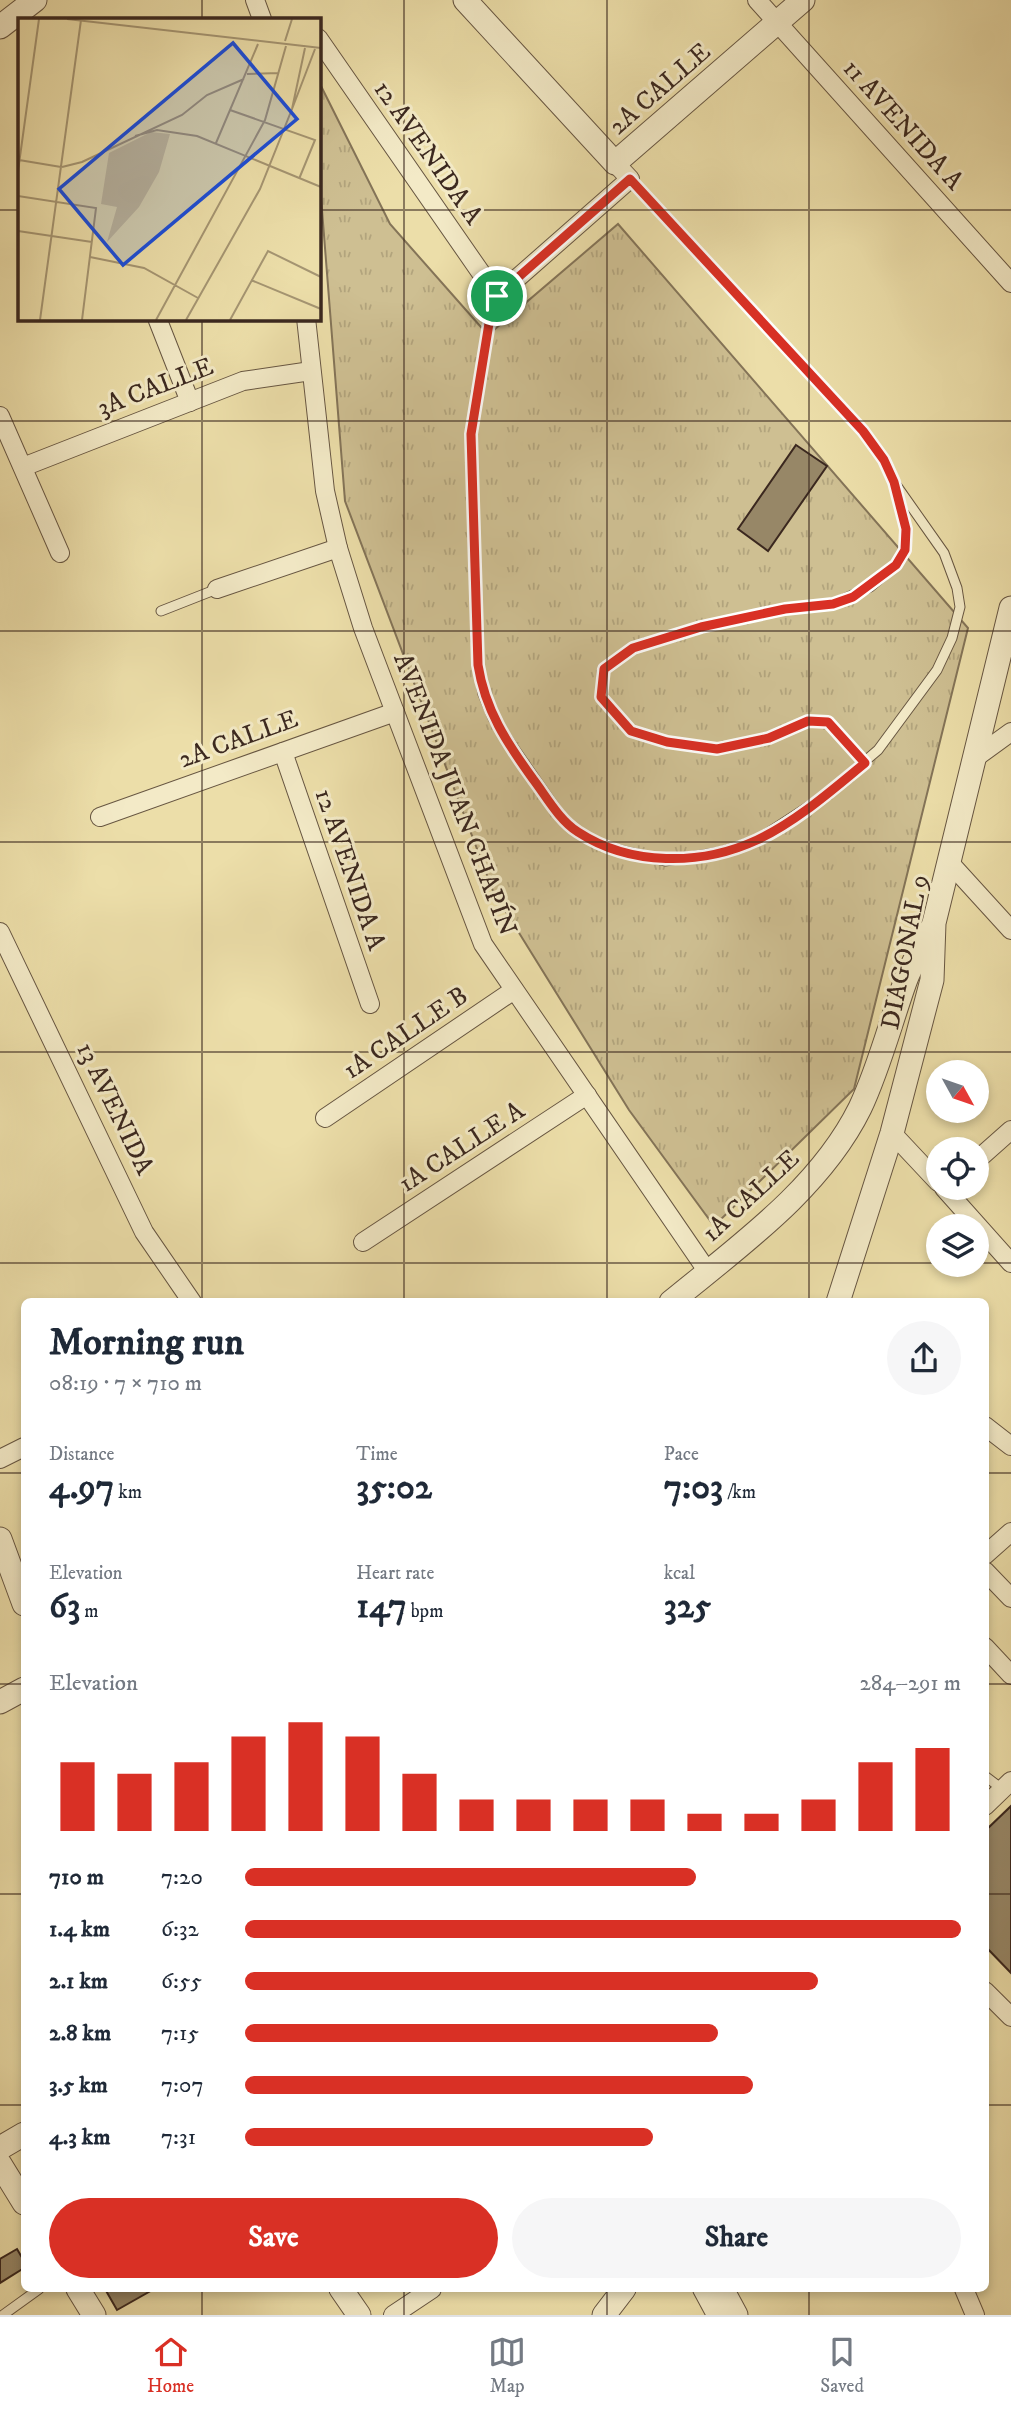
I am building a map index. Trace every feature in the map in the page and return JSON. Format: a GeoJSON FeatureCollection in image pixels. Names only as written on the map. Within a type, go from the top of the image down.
{"type":"FeatureCollection","features":[{"type":"Feature","properties":{"kind":"street"},"geometry":{"type":"LineString","coordinates":[[0,27],[35,0]]}},
{"type":"Feature","properties":{"kind":"street"},"geometry":{"type":"LineString","coordinates":[[256,0],[262,18]]}},
{"type":"Feature","properties":{"kind":"street"},"geometry":{"type":"LineString","coordinates":[[465,0],[623,171]]}},
{"type":"Feature","properties":{"kind":"street","name":"11 AVENIDA A"},"geometry":{"type":"LineString","coordinates":[[757,0],[1011,283]]}},
{"type":"Feature","properties":{"kind":"street","name":"2A CALLE"},"geometry":{"type":"LineString","coordinates":[[497,296],[777,22],[803,0]]}},
{"type":"Feature","properties":{"kind":"street","name":"12 AVENIDA A"},"geometry":{"type":"LineString","coordinates":[[320,40],[497,296]]}},
{"type":"Feature","properties":{"kind":"street"},"geometry":{"type":"LineString","coordinates":[[158,320],[190,402]]}},
{"type":"Feature","properties":{"kind":"street","name":"AVENIDA JUAN CHAPÍN"},"geometry":{"type":"LineString","coordinates":[[306,320],[326,491],[338,548],[363,628],[483,944],[708,1272]]}},
{"type":"Feature","properties":{"kind":"street","name":"3A CALLE"},"geometry":{"type":"LineString","coordinates":[[23,467],[243,381],[311,372]]}},
{"type":"Feature","properties":{"kind":"street"},"geometry":{"type":"LineString","coordinates":[[0,416],[61,553]]}},
{"type":"Feature","properties":{"kind":"street"},"geometry":{"type":"LineString","coordinates":[[217,589],[338,548]]}},
{"type":"Feature","properties":{"kind":"street","name":"DIAGONAL 9"},"geometry":{"type":"LineString","coordinates":[[839,1298],[892,1133],[932,980],[934,923],[1010,617]]}},
{"type":"Feature","properties":{"kind":"street","name":"2A CALLE"},"geometry":{"type":"LineString","coordinates":[[100,817],[395,712]]}},
{"type":"Feature","properties":{"kind":"street"},"geometry":{"type":"LineString","coordinates":[[975,758],[1011,732]]}},
{"type":"Feature","properties":{"kind":"street","name":"12 AVENIDA A"},"geometry":{"type":"LineString","coordinates":[[283,752],[370,1004]]}},
{"type":"Feature","properties":{"kind":"street"},"geometry":{"type":"LineString","coordinates":[[949,862],[1011,930]]}},
{"type":"Feature","properties":{"kind":"street","name":"1A CALLE"},"geometry":{"type":"LineString","coordinates":[[676,1298],[798,1194],[832,1154],[859,1108],[906,979],[934,923]]}},
{"type":"Feature","properties":{"kind":"street","name":"13 AVENIDA"},"geometry":{"type":"LineString","coordinates":[[0,932],[144,1232],[189,1298]]}},
{"type":"Feature","properties":{"kind":"street","name":"1A CALLE B"},"geometry":{"type":"LineString","coordinates":[[325,1118],[514,990]]}},
{"type":"Feature","properties":{"kind":"street","name":"1A CALLE A"},"geometry":{"type":"LineString","coordinates":[[363,1242],[587,1095]]}},
{"type":"Feature","properties":{"kind":"street"},"geometry":{"type":"LineString","coordinates":[[989,1149],[1011,1130]]}},
{"type":"Feature","properties":{"kind":"street"},"geometry":{"type":"LineString","coordinates":[[892,1133],[926,1169]]}},
{"type":"Feature","properties":{"kind":"street"},"geometry":{"type":"LineString","coordinates":[[955,1200],[1011,1263]]}},
{"type":"Feature","properties":{"kind":"street"},"geometry":{"type":"LineString","coordinates":[[989,1429],[1011,1446]]}},
{"type":"Feature","properties":{"kind":"street"},"geometry":{"type":"LineString","coordinates":[[0,1459],[21,1448]]}},
{"type":"Feature","properties":{"kind":"street"},"geometry":{"type":"LineString","coordinates":[[989,1551],[1011,1532]]}},
{"type":"Feature","properties":{"kind":"street"},"geometry":{"type":"LineString","coordinates":[[0,1539],[21,1596]]}},
{"type":"Feature","properties":{"kind":"street"},"geometry":{"type":"LineString","coordinates":[[989,1575],[1011,1598]]}},
{"type":"Feature","properties":{"kind":"street"},"geometry":{"type":"LineString","coordinates":[[989,1651],[1011,1675]]}},
{"type":"Feature","properties":{"kind":"street"},"geometry":{"type":"LineString","coordinates":[[0,1702],[21,1691]]}},
{"type":"Feature","properties":{"kind":"street"},"geometry":{"type":"LineString","coordinates":[[989,1802],[1007,1785]]}},
{"type":"Feature","properties":{"kind":"street"},"geometry":{"type":"LineString","coordinates":[[989,1995],[1011,2017]]}},
{"type":"Feature","properties":{"kind":"street"},"geometry":{"type":"LineString","coordinates":[[0,2148],[21,2136]]}},
{"type":"Feature","properties":{"kind":"street"},"geometry":{"type":"LineString","coordinates":[[0,2164],[21,2198]]}},
{"type":"Feature","properties":{"kind":"street"},"geometry":{"type":"LineString","coordinates":[[80,2292],[94,2315]]}},
{"type":"Feature","properties":{"kind":"street"},"geometry":{"type":"LineString","coordinates":[[343,2292],[359,2315]]}},
{"type":"Feature","properties":{"kind":"street"},"geometry":{"type":"LineString","coordinates":[[393,2315],[428,2292]]}},
{"type":"Feature","properties":{"kind":"street"},"geometry":{"type":"LineString","coordinates":[[604,2315],[622,2292]]}},
{"type":"Feature","properties":{"kind":"street"},"geometry":{"type":"LineString","coordinates":[[704,2292],[716,2315]]}},
{"type":"Feature","properties":{"kind":"street"},"geometry":{"type":"LineString","coordinates":[[724,2292],[736,2315]]}},
{"type":"Feature","properties":{"kind":"street"},"geometry":{"type":"LineString","coordinates":[[965,2292],[975,2315]]}},
{"type":"Feature","properties":{"kind":"lane"},"geometry":{"type":"LineString","coordinates":[[623,171],[863,431],[884,460],[894,482],[906,529],[905,550],[896,565],[870,587],[833,604],[785,609],[701,627],[633,648],[604,669],[601,697],[631,731],[667,742],[717,749],[769,738],[808,721],[828,722],[865,763]]}},
{"type":"Feature","properties":{"kind":"lane"},"geometry":{"type":"LineString","coordinates":[[497,296],[492,305],[471,434],[478,665],[482,694],[493,719],[558,813],[576,831],[604,846],[665,861],[722,852],[757,840],[823,797],[865,763],[937,670],[952,638],[960,607],[957,588],[944,553],[894,482]]}},
{"type":"Feature","properties":{"kind":"lane"},"geometry":{"type":"LineString","coordinates":[[161,611],[217,589]]}},
{"type":"Feature","properties":{"kind":"lane"},"geometry":{"type":"LineString","coordinates":[[989,1778],[1007,1785]]}},
{"type":"Feature","properties":{"kind":"lane"},"geometry":{"type":"LineString","coordinates":[[3,2315],[35,2292]]}},
{"type":"Feature","properties":{"kind":"green space"},"geometry":{"type":"Polygon","coordinates":[[[320,84],[390,224],[488,335],[618,224],[968,628],[854,1089],[714,1226],[629,1110],[493,891],[345,501],[320,185],[320,84]]]}},
{"type":"Feature","properties":{"kind":"building"},"geometry":{"type":"Polygon","coordinates":[[[796,445],[827,466],[768,551],[738,529],[796,445]]]}},
{"type":"Feature","properties":{"kind":"building"},"geometry":{"type":"Polygon","coordinates":[[[1011,1806],[1011,1973],[989,1950],[989,1827],[1011,1806]]]}},
{"type":"Feature","properties":{"kind":"building"},"geometry":{"type":"Polygon","coordinates":[[[17,2249],[21,2256],[21,2270],[0,2283],[0,2259],[17,2249]]]}},
{"type":"Feature","properties":{"kind":"building"},"geometry":{"type":"Polygon","coordinates":[[[107,2292],[149,2292],[117,2310],[107,2292]]]}},
{"type":"Feature","properties":{"kind":"route"},"geometry":{"type":"LineString","coordinates":[[630,179],[863,431],[884,460],[894,482],[906,529],[905,550],[896,565],[870,587],[833,604],[785,609],[701,627],[633,648],[604,669],[601,697],[611,712],[631,731],[667,742],[717,749],[769,738],[808,721],[828,722],[854,748],[865,763],[823,797],[757,840],[722,852],[665,861],[604,846],[576,831],[558,813],[493,719],[482,694],[478,665],[471,434],[492,305],[497,296],[630,179]]}}]}
